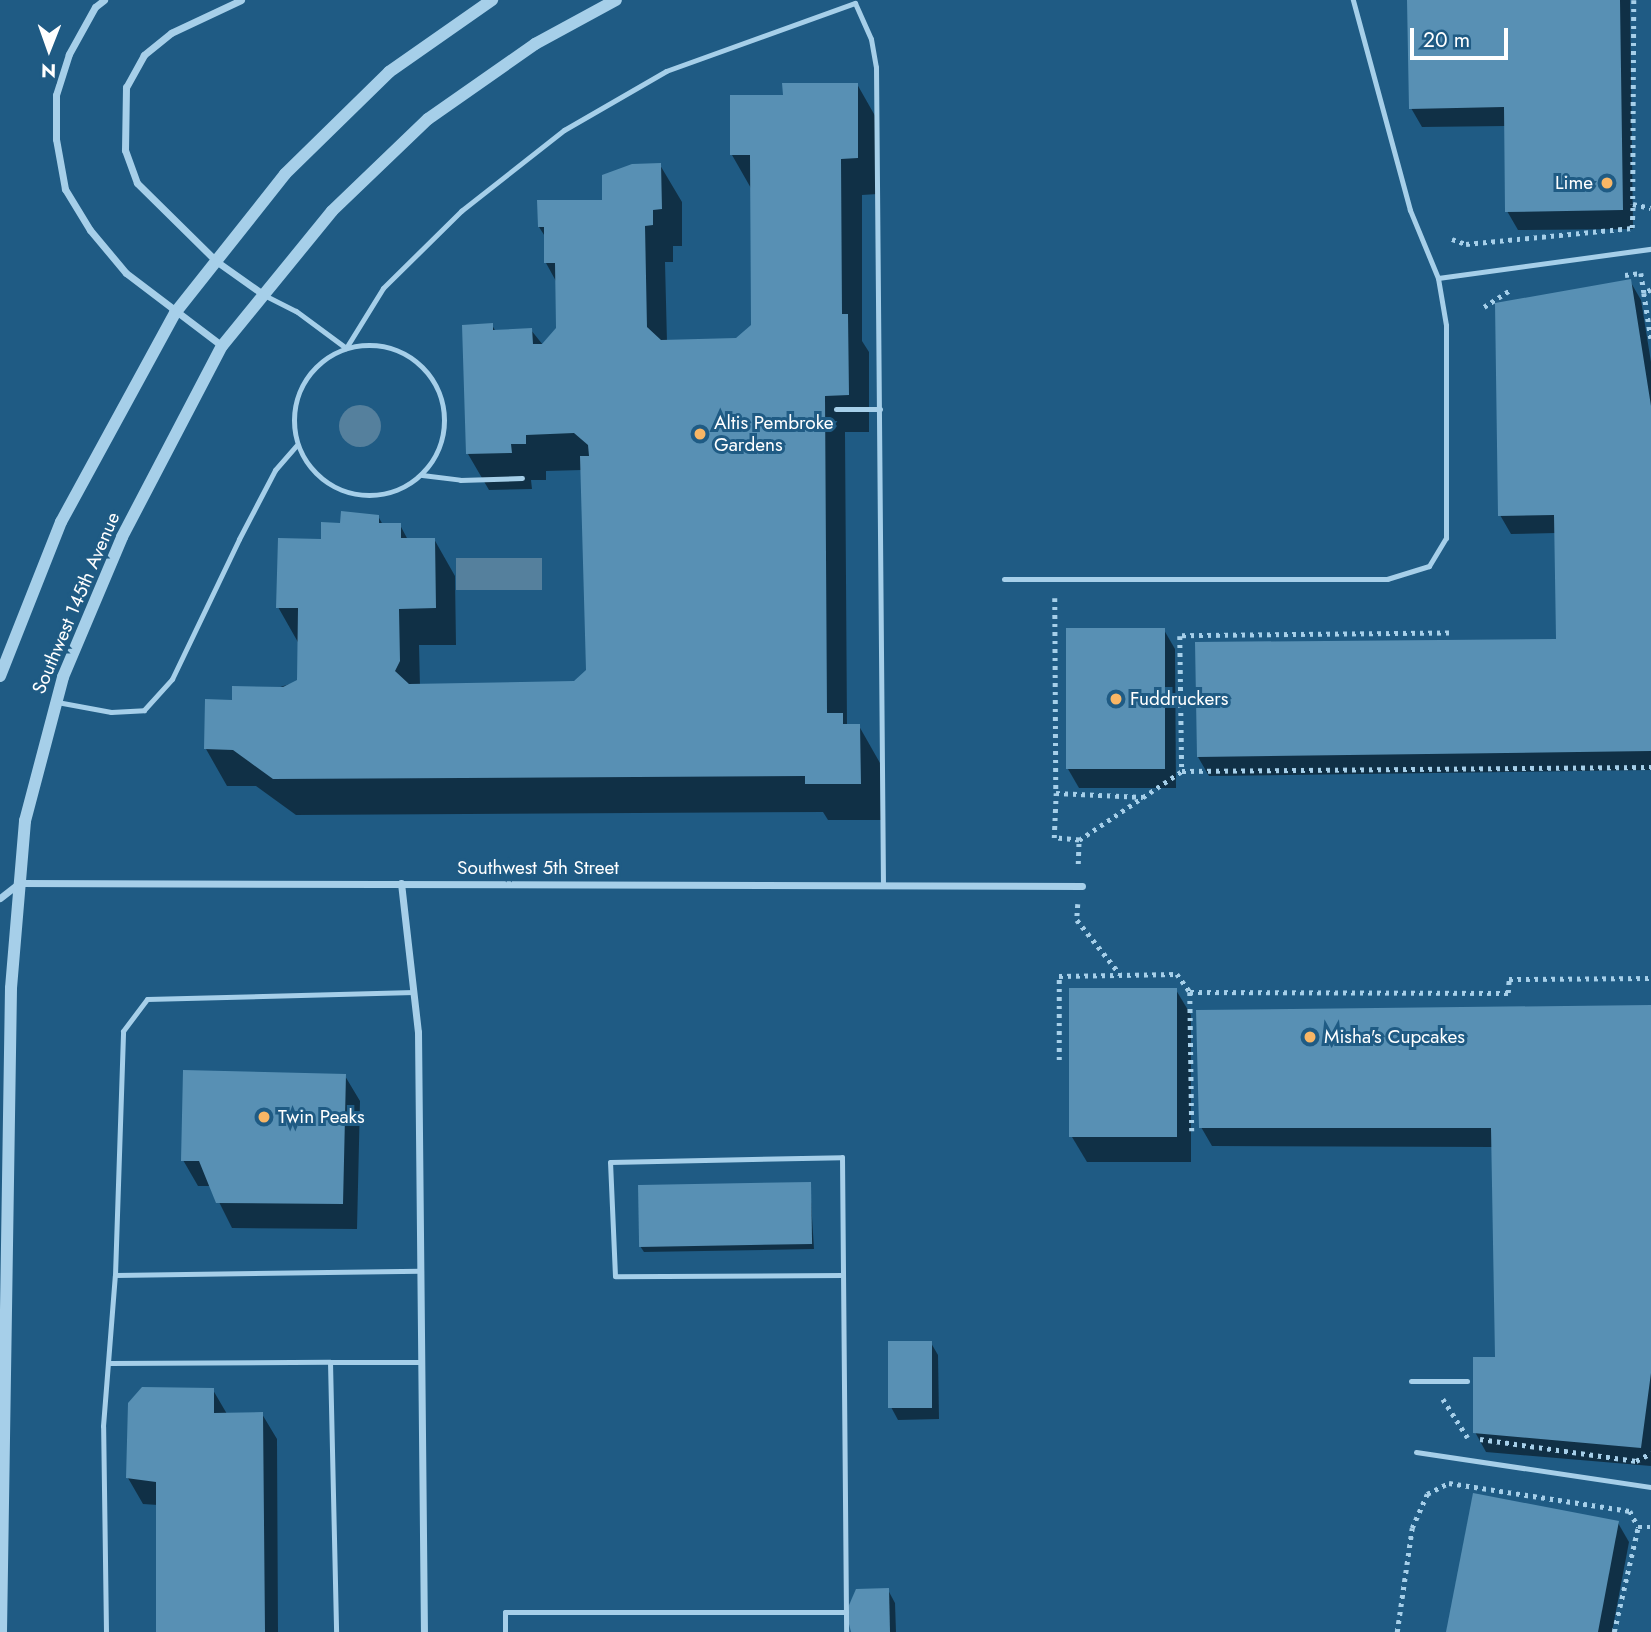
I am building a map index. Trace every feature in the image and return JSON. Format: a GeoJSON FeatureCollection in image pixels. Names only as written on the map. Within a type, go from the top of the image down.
{"type":"FeatureCollection","features":[{"type":"Feature","properties":{"kind":"street"},"geometry":{"type":"LineString","coordinates":[[104,0],[95,7],[69,54],[56,95],[57,139],[65,189],[90,230],[126,273],[175,313],[222,346]]}},
{"type":"Feature","properties":{"kind":"street"},"geometry":{"type":"LineString","coordinates":[[241,0],[171,33],[144,55],[126,87],[125,150],[137,183],[216,261],[264,295]]}},
{"type":"Feature","properties":{"kind":"street"},"geometry":{"type":"LineString","coordinates":[[0,676],[61,522],[175,313],[285,174],[389,72],[492,0]]}},
{"type":"Feature","properties":{"kind":"street","name":"Southwest 145th Avenue"},"geometry":{"type":"LineString","coordinates":[[1,1632],[11,988],[19,883],[34,773],[55,702],[122,537],[222,346],[332,211],[428,120],[535,44],[616,0]]}},
{"type":"Feature","properties":{"kind":"street"},"geometry":{"type":"LineString","coordinates":[[0,898],[19,883]]}},
{"type":"Feature","properties":{"kind":"street","name":"Southwest 5th Street"},"geometry":{"type":"LineString","coordinates":[[19,883],[1082,886]]}},
{"type":"Feature","properties":{"kind":"street"},"geometry":{"type":"LineString","coordinates":[[401,883],[407,962],[414,992],[424,1632]]}},
{"type":"Feature","properties":{"kind":"lane"},"geometry":{"type":"LineString","coordinates":[[1004,579],[1387,579],[1429,566],[1446,538],[1449,485],[1446,325],[1438,278],[1410,210],[1353,0]]}},
{"type":"Feature","properties":{"kind":"lane"},"geometry":{"type":"LineString","coordinates":[[346,348],[383,288],[461,211],[564,130],[666,71],[854,1],[871,39],[876,67],[883,886]]}},
{"type":"Feature","properties":{"kind":"lane"},"geometry":{"type":"LineString","coordinates":[[1438,278],[1651,249]]}},
{"type":"Feature","properties":{"kind":"lane"},"geometry":{"type":"LineString","coordinates":[[264,295],[296,311],[346,348]]}},
{"type":"Feature","properties":{"kind":"lane"},"geometry":{"type":"LineString","coordinates":[[372,345],[397,349],[418,362],[435,382],[444,405],[445,430],[437,455],[422,475],[401,489],[377,496],[352,494],[328,485],[309,467],[297,445],[293,421],[296,397],[307,376],[325,359],[346,348],[372,345]]}},
{"type":"Feature","properties":{"kind":"lane"},"geometry":{"type":"LineString","coordinates":[[836,409],[880,409]]}},
{"type":"Feature","properties":{"kind":"lane"},"geometry":{"type":"LineString","coordinates":[[55,702],[111,712],[144,710],[172,679],[239,538],[275,470],[297,445]]}},
{"type":"Feature","properties":{"kind":"lane"},"geometry":{"type":"LineString","coordinates":[[422,475],[460,480],[522,478]]}},
{"type":"Feature","properties":{"kind":"lane"},"geometry":{"type":"LineString","coordinates":[[106,1632],[103,1426],[115,1275],[123,1031],[147,999],[414,992]]}},
{"type":"Feature","properties":{"kind":"lane"},"geometry":{"type":"LineString","coordinates":[[843,1275],[615,1276],[610,1162],[842,1157],[846,1612],[846,1632]]}},
{"type":"Feature","properties":{"kind":"lane"},"geometry":{"type":"LineString","coordinates":[[115,1275],[420,1270]]}},
{"type":"Feature","properties":{"kind":"lane"},"geometry":{"type":"LineString","coordinates":[[330,1362],[336,1632]]}},
{"type":"Feature","properties":{"kind":"lane"},"geometry":{"type":"LineString","coordinates":[[110,1363],[421,1362]]}},
{"type":"Feature","properties":{"kind":"lane"},"geometry":{"type":"LineString","coordinates":[[1411,1381],[1467,1381]]}},
{"type":"Feature","properties":{"kind":"lane"},"geometry":{"type":"LineString","coordinates":[[1416,1452],[1651,1487]]}},
{"type":"Feature","properties":{"kind":"lane"},"geometry":{"type":"LineString","coordinates":[[505,1632],[505,1612],[846,1612]]}},
{"type":"Feature","properties":{"kind":"path"},"geometry":{"type":"LineString","coordinates":[[1452,239],[1466,244],[1632,228],[1634,0]]}},
{"type":"Feature","properties":{"kind":"path"},"geometry":{"type":"LineString","coordinates":[[1633,204],[1651,208]]}},
{"type":"Feature","properties":{"kind":"path"},"geometry":{"type":"LineString","coordinates":[[1615,276],[1641,273],[1651,338]]}},
{"type":"Feature","properties":{"kind":"path"},"geometry":{"type":"LineString","coordinates":[[1484,307],[1492,298],[1524,287]]}},
{"type":"Feature","properties":{"kind":"path"},"geometry":{"type":"LineString","coordinates":[[1644,293],[1651,290]]}},
{"type":"Feature","properties":{"kind":"path"},"geometry":{"type":"LineString","coordinates":[[1055,579],[1054,838],[1079,840],[1182,771],[1651,767]]}},
{"type":"Feature","properties":{"kind":"path"},"geometry":{"type":"LineString","coordinates":[[1182,771],[1180,636],[1449,633]]}},
{"type":"Feature","properties":{"kind":"path"},"geometry":{"type":"LineString","coordinates":[[1056,793],[1143,797]]}},
{"type":"Feature","properties":{"kind":"path"},"geometry":{"type":"LineString","coordinates":[[1078,864],[1079,840]]}},
{"type":"Feature","properties":{"kind":"path"},"geometry":{"type":"LineString","coordinates":[[1077,904],[1077,920],[1120,975]]}},
{"type":"Feature","properties":{"kind":"path"},"geometry":{"type":"LineString","coordinates":[[1059,1060],[1059,976],[1177,974],[1190,992],[1192,1131]]}},
{"type":"Feature","properties":{"kind":"path"},"geometry":{"type":"LineString","coordinates":[[1190,992],[1508,993],[1509,979],[1651,978]]}},
{"type":"Feature","properties":{"kind":"path"},"geometry":{"type":"LineString","coordinates":[[1433,1381],[1465,1437],[1636,1461],[1651,1453]]}},
{"type":"Feature","properties":{"kind":"path"},"geometry":{"type":"LineString","coordinates":[[1397,1632],[1412,1528],[1427,1494],[1449,1483],[1630,1511],[1639,1527],[1614,1632]]}},
{"type":"Feature","properties":{"kind":"path"},"geometry":{"type":"LineString","coordinates":[[1639,1527],[1651,1527]]}},
{"type":"Feature","properties":{"kind":"water"},"geometry":{"type":"Polygon","coordinates":[[[360,405],[375,411],[381,426],[375,441],[360,447],[345,441],[339,426],[345,411],[360,405]]]}},
{"type":"Feature","properties":{"kind":"water"},"geometry":{"type":"Polygon","coordinates":[[[456,558],[542,558],[542,590],[456,590],[456,558]]]}},
{"type":"Feature","properties":{"kind":"building"},"geometry":{"type":"Polygon","coordinates":[[[1407,0],[1620,0],[1623,210],[1505,212],[1504,107],[1409,109],[1407,0]]]}},
{"type":"Feature","properties":{"kind":"building","name":"Altis Pembroke Gardens"},"geometry":{"type":"Polygon","coordinates":[[[782,83],[858,83],[858,158],[841,159],[842,314],[848,314],[849,395],[825,396],[827,713],[843,713],[843,724],[860,724],[861,784],[805,784],[805,776],[273,779],[233,750],[204,749],[205,699],[232,700],[232,686],[283,687],[297,680],[298,608],[276,608],[278,538],[321,539],[321,522],[340,523],[341,511],[379,515],[379,523],[401,523],[401,538],[435,538],[436,608],[399,609],[400,661],[395,671],[409,684],[574,681],[586,670],[580,456],[589,456],[588,445],[574,433],[526,435],[526,444],[511,444],[512,453],[466,454],[462,325],[493,323],[493,330],[532,328],[533,344],[542,344],[556,328],[555,263],[544,263],[544,227],[538,227],[537,200],[602,200],[602,175],[632,164],[661,163],[662,209],[653,210],[653,225],[645,226],[647,327],[661,340],[736,338],[751,325],[750,155],[730,155],[730,95],[783,95],[782,83]]]}},
{"type":"Feature","properties":{"kind":"building"},"geometry":{"type":"Polygon","coordinates":[[[1631,279],[1651,406],[1651,751],[1197,757],[1195,642],[1556,639],[1554,515],[1498,516],[1495,303],[1631,279]]]}},
{"type":"Feature","properties":{"kind":"building","name":"Fuddruckers"},"geometry":{"type":"Polygon","coordinates":[[[1066,628],[1165,628],[1165,769],[1066,769],[1066,628]]]}},
{"type":"Feature","properties":{"kind":"building"},"geometry":{"type":"Polygon","coordinates":[[[1069,988],[1177,988],[1177,1137],[1069,1137],[1069,988]]]}},
{"type":"Feature","properties":{"kind":"building"},"geometry":{"type":"Polygon","coordinates":[[[1651,1005],[1651,1373],[1641,1448],[1473,1433],[1473,1357],[1495,1357],[1491,1128],[1199,1128],[1196,1010],[1651,1005]]]}},
{"type":"Feature","properties":{"kind":"building","name":"Twin Peaks"},"geometry":{"type":"Polygon","coordinates":[[[183,1070],[346,1074],[343,1204],[216,1203],[199,1161],[181,1161],[183,1070]]]}},
{"type":"Feature","properties":{"kind":"building"},"geometry":{"type":"Polygon","coordinates":[[[811,1182],[812,1244],[639,1247],[638,1185],[811,1182]]]}},
{"type":"Feature","properties":{"kind":"building"},"geometry":{"type":"Polygon","coordinates":[[[888,1341],[932,1341],[932,1408],[888,1408],[888,1341]]]}},
{"type":"Feature","properties":{"kind":"building"},"geometry":{"type":"Polygon","coordinates":[[[142,1387],[214,1388],[214,1413],[263,1412],[265,1632],[156,1632],[156,1482],[126,1478],[128,1403],[142,1387]]]}},
{"type":"Feature","properties":{"kind":"building"},"geometry":{"type":"Polygon","coordinates":[[[1473,1493],[1619,1521],[1598,1632],[1446,1632],[1473,1493]]]}},
{"type":"Feature","properties":{"kind":"building"},"geometry":{"type":"Polygon","coordinates":[[[889,1588],[890,1632],[851,1632],[846,1612],[856,1589],[889,1588]]]}},
{"type":"Feature","properties":{"kind":"place","name":"Lime"},"geometry":{"type":"Point","coordinates":[1607,183]}},
{"type":"Feature","properties":{"kind":"place","name":"Altis Pembroke Gardens"},"geometry":{"type":"Point","coordinates":[700,434]}},
{"type":"Feature","properties":{"kind":"place","name":"Fuddruckers"},"geometry":{"type":"Point","coordinates":[1116,699]}},
{"type":"Feature","properties":{"kind":"place","name":"Misha's Cupcakes"},"geometry":{"type":"Point","coordinates":[1310,1037]}},
{"type":"Feature","properties":{"kind":"place","name":"Twin Peaks"},"geometry":{"type":"Point","coordinates":[264,1117]}}]}
